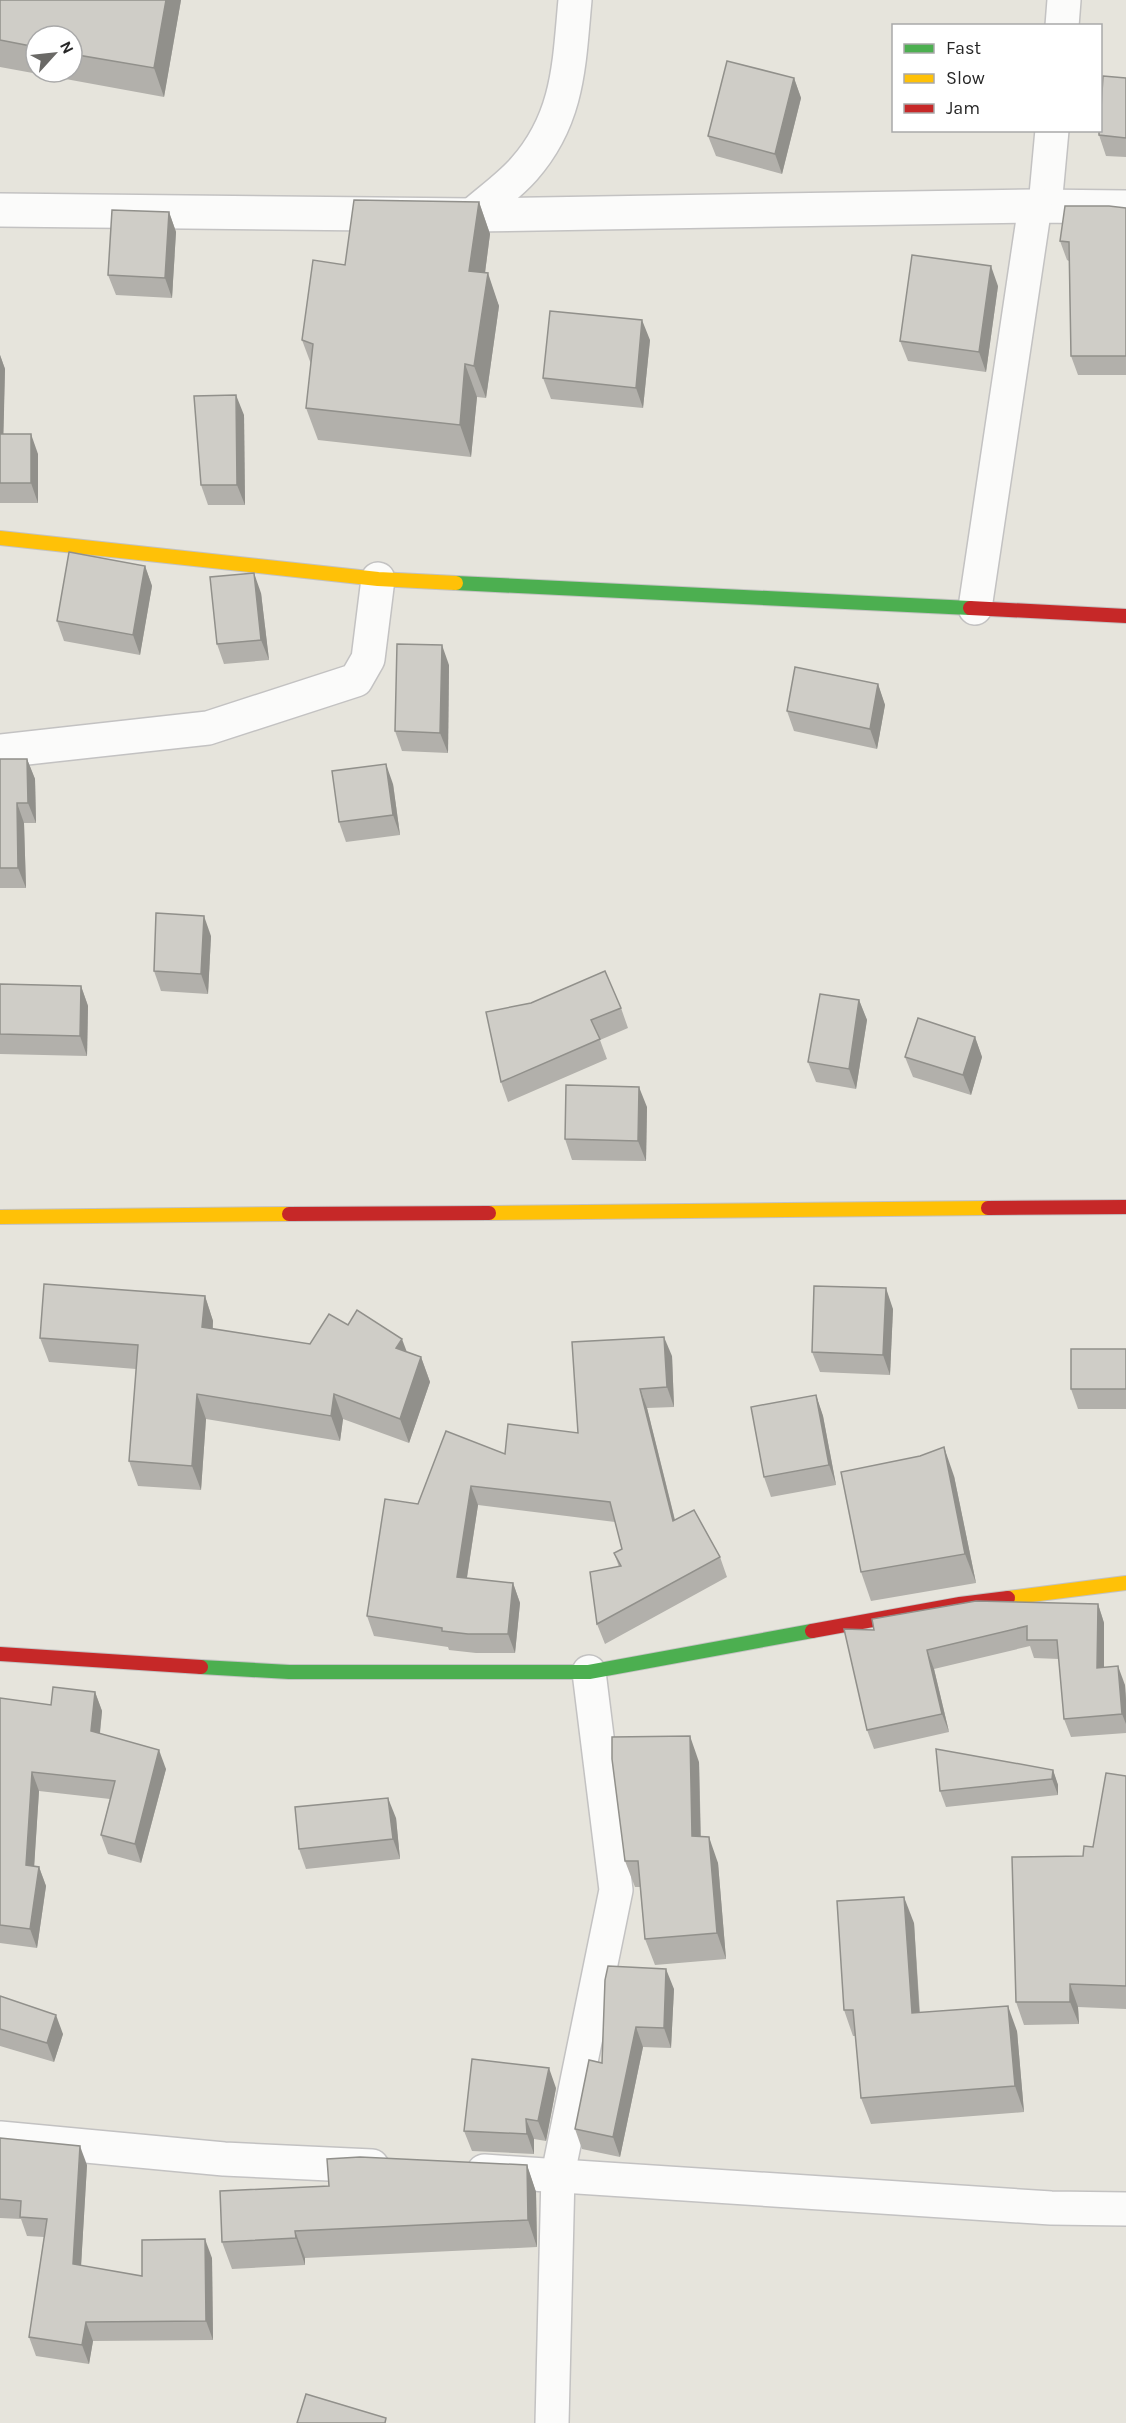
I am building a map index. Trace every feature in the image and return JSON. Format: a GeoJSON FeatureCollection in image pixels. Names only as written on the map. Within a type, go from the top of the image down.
{"type":"FeatureCollection","features":[{"type":"Feature","properties":{"kind":"street"},"geometry":{"type":"LineString","coordinates":[[472,215],[524,169],[554,125],[567,84],[575,0]]}},
{"type":"Feature","properties":{"kind":"street"},"geometry":{"type":"LineString","coordinates":[[1062,24],[1064,0]]}},
{"type":"Feature","properties":{"kind":"street"},"geometry":{"type":"LineString","coordinates":[[975,608],[1052,132]]}},
{"type":"Feature","properties":{"kind":"street"},"geometry":{"type":"LineString","coordinates":[[0,210],[472,215],[1040,206],[1126,207]]}},
{"type":"Feature","properties":{"kind":"street"},"geometry":{"type":"LineString","coordinates":[[0,538],[378,579],[1126,616]]}},
{"type":"Feature","properties":{"kind":"street"},"geometry":{"type":"LineString","coordinates":[[0,751],[208,728],[356,680],[368,659],[378,579]]}},
{"type":"Feature","properties":{"kind":"street"},"geometry":{"type":"LineString","coordinates":[[0,1217],[1126,1207]]}},
{"type":"Feature","properties":{"kind":"street"},"geometry":{"type":"LineString","coordinates":[[0,1654],[289,1672],[589,1672],[960,1604],[1126,1583]]}},
{"type":"Feature","properties":{"kind":"street"},"geometry":{"type":"LineString","coordinates":[[552,2423],[558,2174],[616,1890],[589,1672]]}},
{"type":"Feature","properties":{"kind":"street"},"geometry":{"type":"LineString","coordinates":[[0,2138],[224,2159],[403,2167]]}},
{"type":"Feature","properties":{"kind":"street"},"geometry":{"type":"LineString","coordinates":[[450,2169],[558,2174],[1052,2208],[1126,2209]]}},
{"type":"Feature","properties":{"kind":"building"},"geometry":{"type":"Polygon","coordinates":[[[0,0],[166,0],[154,68],[84,56],[84,24],[24,24],[24,45],[0,40],[0,0]]]}},
{"type":"Feature","properties":{"kind":"building"},"geometry":{"type":"Polygon","coordinates":[[[727,61],[794,78],[775,154],[708,136],[727,61]]]}},
{"type":"Feature","properties":{"kind":"building"},"geometry":{"type":"Polygon","coordinates":[[[1103,76],[1126,78],[1126,138],[1099,135],[1099,132],[1102,132],[1103,76]]]}},
{"type":"Feature","properties":{"kind":"building"},"geometry":{"type":"Polygon","coordinates":[[[354,200],[479,202],[469,271],[488,273],[474,366],[465,364],[460,425],[306,408],[313,344],[302,340],[313,260],[345,265],[354,200]]]}},
{"type":"Feature","properties":{"kind":"building"},"geometry":{"type":"Polygon","coordinates":[[[1065,206],[1126,208],[1126,356],[1071,356],[1069,242],[1060,241],[1065,206]]]}},
{"type":"Feature","properties":{"kind":"building"},"geometry":{"type":"Polygon","coordinates":[[[112,210],[169,212],[165,278],[108,275],[112,210]]]}},
{"type":"Feature","properties":{"kind":"building"},"geometry":{"type":"Polygon","coordinates":[[[912,255],[991,266],[979,352],[900,341],[912,255]]]}},
{"type":"Feature","properties":{"kind":"building"},"geometry":{"type":"Polygon","coordinates":[[[550,311],[642,320],[636,388],[543,378],[550,311]]]}},
{"type":"Feature","properties":{"kind":"building"},"geometry":{"type":"Polygon","coordinates":[[[236,395],[237,485],[201,485],[194,396],[236,395]]]}},
{"type":"Feature","properties":{"kind":"building"},"geometry":{"type":"Polygon","coordinates":[[[0,434],[31,434],[31,483],[0,483],[0,434]]]}},
{"type":"Feature","properties":{"kind":"building"},"geometry":{"type":"Polygon","coordinates":[[[69,552],[145,566],[133,635],[57,621],[69,552]]]}},
{"type":"Feature","properties":{"kind":"building"},"geometry":{"type":"Polygon","coordinates":[[[254,573],[261,640],[217,644],[210,577],[254,573]]]}},
{"type":"Feature","properties":{"kind":"building"},"geometry":{"type":"Polygon","coordinates":[[[397,644],[442,645],[440,733],[395,731],[397,644]]]}},
{"type":"Feature","properties":{"kind":"building"},"geometry":{"type":"Polygon","coordinates":[[[795,667],[878,684],[870,729],[787,711],[795,667]]]}},
{"type":"Feature","properties":{"kind":"building"},"geometry":{"type":"Polygon","coordinates":[[[0,759],[27,759],[28,803],[17,803],[18,868],[0,868],[0,759]]]}},
{"type":"Feature","properties":{"kind":"building"},"geometry":{"type":"Polygon","coordinates":[[[386,764],[393,815],[339,822],[332,771],[386,764]]]}},
{"type":"Feature","properties":{"kind":"building"},"geometry":{"type":"Polygon","coordinates":[[[156,913],[204,916],[201,974],[154,971],[156,913]]]}},
{"type":"Feature","properties":{"kind":"building"},"geometry":{"type":"Polygon","coordinates":[[[605,971],[621,1008],[591,1020],[600,1039],[501,1082],[486,1012],[531,1003],[605,971]]]}},
{"type":"Feature","properties":{"kind":"building"},"geometry":{"type":"Polygon","coordinates":[[[0,984],[81,986],[80,1036],[0,1034],[0,984]]]}},
{"type":"Feature","properties":{"kind":"building"},"geometry":{"type":"Polygon","coordinates":[[[820,994],[859,1000],[849,1069],[808,1062],[820,994]]]}},
{"type":"Feature","properties":{"kind":"building"},"geometry":{"type":"Polygon","coordinates":[[[918,1018],[975,1037],[963,1075],[905,1057],[918,1018]]]}},
{"type":"Feature","properties":{"kind":"building"},"geometry":{"type":"Polygon","coordinates":[[[566,1085],[639,1087],[638,1141],[565,1139],[566,1085]]]}},
{"type":"Feature","properties":{"kind":"building"},"geometry":{"type":"Polygon","coordinates":[[[44,1284],[205,1296],[202,1327],[310,1344],[329,1314],[348,1325],[357,1310],[402,1339],[396,1348],[421,1357],[400,1419],[334,1394],[331,1416],[197,1394],[192,1466],[129,1461],[138,1345],[40,1338],[44,1284]]]}},
{"type":"Feature","properties":{"kind":"building"},"geometry":{"type":"Polygon","coordinates":[[[814,1286],[886,1288],[883,1355],[812,1352],[814,1286]]]}},
{"type":"Feature","properties":{"kind":"building"},"geometry":{"type":"Polygon","coordinates":[[[664,1337],[667,1387],[640,1389],[673,1521],[694,1510],[720,1557],[597,1624],[590,1572],[621,1566],[614,1553],[622,1549],[610,1502],[471,1486],[457,1577],[513,1583],[508,1634],[468,1634],[442,1631],[442,1628],[367,1616],[385,1499],[418,1504],[446,1431],[505,1454],[508,1424],[578,1433],[572,1342],[664,1337]]]}},
{"type":"Feature","properties":{"kind":"building"},"geometry":{"type":"Polygon","coordinates":[[[1071,1349],[1126,1349],[1126,1389],[1071,1389],[1071,1349]]]}},
{"type":"Feature","properties":{"kind":"building"},"geometry":{"type":"Polygon","coordinates":[[[816,1395],[829,1465],[764,1477],[751,1407],[816,1395]]]}},
{"type":"Feature","properties":{"kind":"building"},"geometry":{"type":"Polygon","coordinates":[[[944,1447],[965,1554],[861,1572],[841,1472],[920,1456],[944,1447]]]}},
{"type":"Feature","properties":{"kind":"building"},"geometry":{"type":"Polygon","coordinates":[[[976,1601],[1098,1604],[1097,1668],[1118,1666],[1122,1714],[1064,1719],[1057,1640],[1027,1640],[1027,1626],[927,1650],[942,1714],[867,1730],[844,1629],[874,1630],[872,1619],[976,1601]]]}},
{"type":"Feature","properties":{"kind":"building"},"geometry":{"type":"Polygon","coordinates":[[[53,1687],[95,1692],[91,1731],[159,1750],[135,1844],[101,1835],[115,1781],[32,1772],[26,1865],[39,1867],[30,1929],[0,1925],[0,1698],[51,1705],[53,1687]]]}},
{"type":"Feature","properties":{"kind":"building"},"geometry":{"type":"Polygon","coordinates":[[[690,1736],[692,1836],[709,1837],[717,1933],[645,1939],[638,1861],[625,1861],[612,1759],[612,1737],[690,1736]]]}},
{"type":"Feature","properties":{"kind":"building"},"geometry":{"type":"Polygon","coordinates":[[[936,1749],[1053,1770],[1052,1779],[940,1791],[936,1749]]]}},
{"type":"Feature","properties":{"kind":"building"},"geometry":{"type":"Polygon","coordinates":[[[1106,1773],[1126,1776],[1126,1986],[1070,1984],[1070,2002],[1016,2002],[1012,1857],[1083,1856],[1084,1846],[1093,1847],[1106,1773]]]}},
{"type":"Feature","properties":{"kind":"building"},"geometry":{"type":"Polygon","coordinates":[[[388,1798],[393,1839],[299,1849],[295,1807],[388,1798]]]}},
{"type":"Feature","properties":{"kind":"building"},"geometry":{"type":"Polygon","coordinates":[[[904,1897],[912,2013],[1008,2006],[1015,2086],[861,2098],[853,2010],[844,2010],[837,1901],[904,1897]]]}},
{"type":"Feature","properties":{"kind":"building"},"geometry":{"type":"Polygon","coordinates":[[[608,1966],[666,1969],[664,2028],[636,2027],[613,2137],[575,2129],[589,2060],[602,2063],[605,1980],[608,1966]]]}},
{"type":"Feature","properties":{"kind":"building"},"geometry":{"type":"Polygon","coordinates":[[[0,1996],[56,2015],[47,2043],[0,2029],[0,1996]]]}},
{"type":"Feature","properties":{"kind":"building"},"geometry":{"type":"Polygon","coordinates":[[[472,2059],[549,2068],[538,2121],[526,2119],[527,2134],[464,2131],[472,2059]]]}},
{"type":"Feature","properties":{"kind":"building"},"geometry":{"type":"Polygon","coordinates":[[[0,2138],[80,2146],[73,2264],[142,2276],[142,2240],[205,2239],[206,2321],[86,2322],[82,2345],[29,2337],[47,2219],[20,2217],[21,2201],[0,2199],[0,2138]]]}},
{"type":"Feature","properties":{"kind":"building"},"geometry":{"type":"Polygon","coordinates":[[[360,2157],[527,2165],[528,2220],[295,2231],[296,2238],[222,2242],[220,2191],[329,2186],[327,2159],[360,2157]]]}},
{"type":"Feature","properties":{"kind":"building"},"geometry":{"type":"Polygon","coordinates":[[[306,2394],[386,2418],[385,2423],[297,2423],[306,2394]]]}},
{"type":"Feature","properties":{"kind":"traffic: fast"},"geometry":{"type":"LineString","coordinates":[[456,583],[970,608]]}},
{"type":"Feature","properties":{"kind":"traffic: fast"},"geometry":{"type":"LineString","coordinates":[[201,1667],[289,1672],[589,1672],[812,1631]]}},
{"type":"Feature","properties":{"kind":"traffic: slow"},"geometry":{"type":"LineString","coordinates":[[0,538],[378,579],[456,583]]}},
{"type":"Feature","properties":{"kind":"traffic: slow"},"geometry":{"type":"LineString","coordinates":[[489,1213],[988,1208]]}},
{"type":"Feature","properties":{"kind":"traffic: slow"},"geometry":{"type":"LineString","coordinates":[[0,1217],[289,1214]]}},
{"type":"Feature","properties":{"kind":"traffic: slow"},"geometry":{"type":"LineString","coordinates":[[1008,1598],[1126,1583]]}},
{"type":"Feature","properties":{"kind":"traffic: jam"},"geometry":{"type":"LineString","coordinates":[[970,608],[1126,616]]}},
{"type":"Feature","properties":{"kind":"traffic: jam"},"geometry":{"type":"LineString","coordinates":[[988,1208],[1126,1207]]}},
{"type":"Feature","properties":{"kind":"traffic: jam"},"geometry":{"type":"LineString","coordinates":[[289,1214],[489,1213]]}},
{"type":"Feature","properties":{"kind":"traffic: jam"},"geometry":{"type":"LineString","coordinates":[[812,1631],[960,1604],[1008,1598]]}},
{"type":"Feature","properties":{"kind":"traffic: jam"},"geometry":{"type":"LineString","coordinates":[[0,1654],[201,1667]]}}]}
